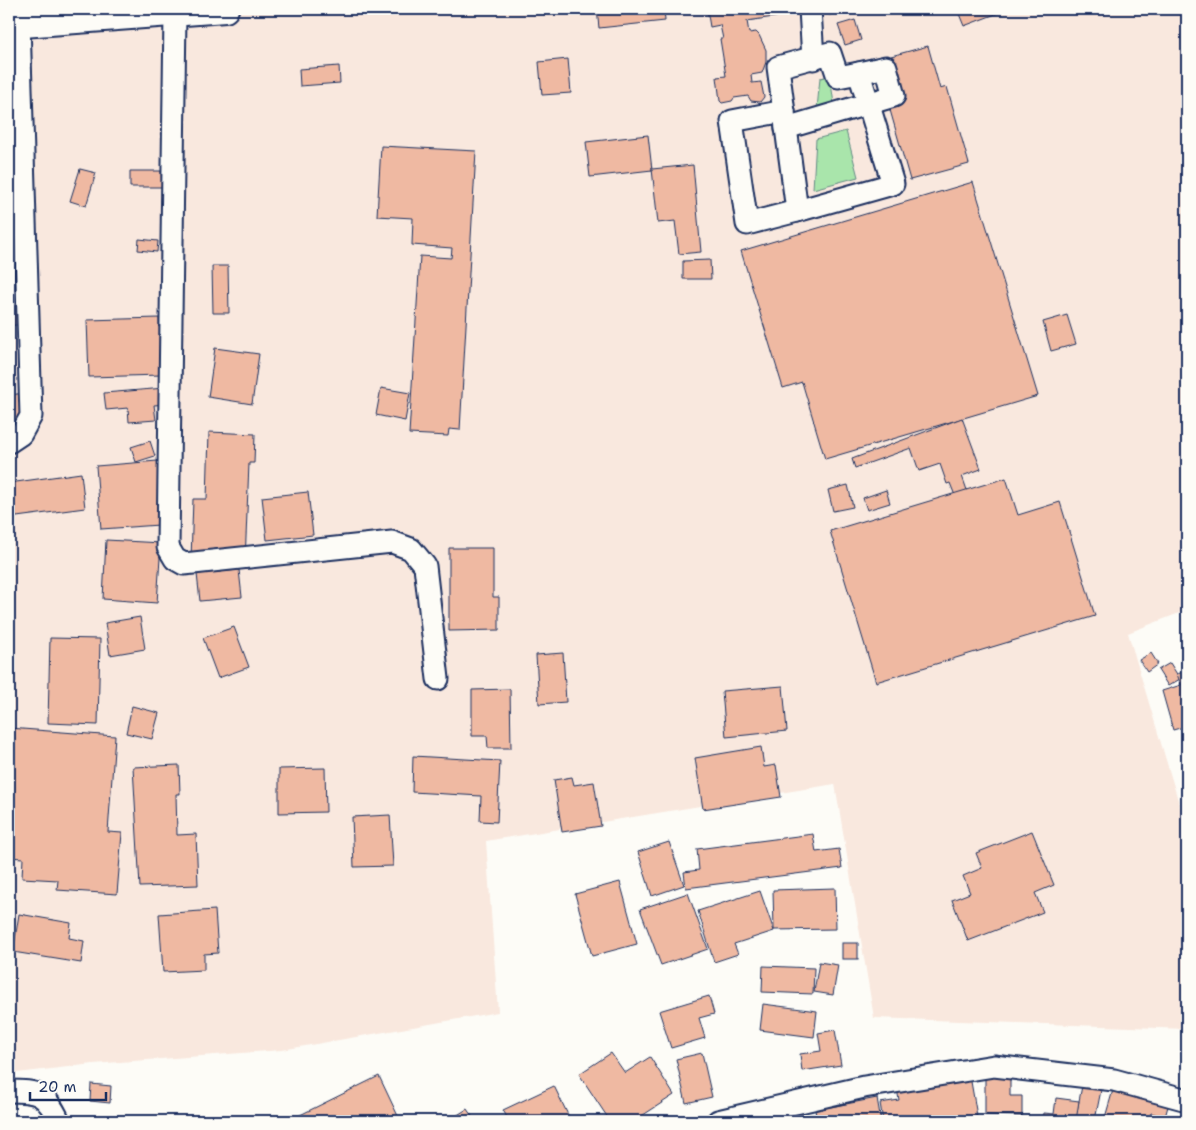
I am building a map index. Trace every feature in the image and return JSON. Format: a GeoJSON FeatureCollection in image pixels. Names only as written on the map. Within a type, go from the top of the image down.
{"type":"FeatureCollection","features":[{"type":"Feature","properties":{"kind":"street"},"geometry":{"type":"LineString","coordinates":[[9,442],[21,434],[31,416],[14,24],[225,9]]}},
{"type":"Feature","properties":{"kind":"street"},"geometry":{"type":"LineString","coordinates":[[810,9],[813,58]]}},
{"type":"Feature","properties":{"kind":"street"},"geometry":{"type":"LineString","coordinates":[[175,14],[168,547],[174,559],[184,564],[392,542],[412,549],[425,566],[438,679]]}},
{"type":"Feature","properties":{"kind":"street"},"geometry":{"type":"LineString","coordinates":[[797,211],[785,119],[778,67],[830,53],[838,77],[886,67],[894,96],[869,104],[785,119],[732,120],[747,224],[797,211],[893,184],[869,104]]}},
{"type":"Feature","properties":{"kind":"street"},"geometry":{"type":"LineString","coordinates":[[718,1121],[864,1087],[994,1066],[1114,1080],[1187,1100]]}},
{"type":"Feature","properties":{"kind":"street"},"geometry":{"type":"LineString","coordinates":[[9,1091],[30,1091],[42,1096],[53,1108],[59,1121]]}},
{"type":"Feature","properties":{"kind":"shaded area"},"geometry":{"type":"Polygon","coordinates":[[[9,9],[1187,9],[1187,610],[1128,633],[1187,830],[1187,1029],[874,1018],[835,784],[486,841],[498,1012],[282,1050],[93,1064],[9,1074],[9,9]]]}},
{"type":"Feature","properties":{"kind":"green space"},"geometry":{"type":"Polygon","coordinates":[[[830,76],[834,104],[817,109],[820,78],[830,76]]]}},
{"type":"Feature","properties":{"kind":"green space"},"geometry":{"type":"Polygon","coordinates":[[[846,131],[858,177],[813,189],[816,139],[846,131]]]}},
{"type":"Feature","properties":{"kind":"building"},"geometry":{"type":"Polygon","coordinates":[[[597,9],[664,9],[665,21],[599,28],[597,9]]]}},
{"type":"Feature","properties":{"kind":"building"},"geometry":{"type":"Polygon","coordinates":[[[707,9],[783,9],[781,16],[747,21],[749,33],[756,32],[759,35],[766,50],[766,62],[762,73],[751,75],[752,83],[761,82],[764,97],[760,102],[751,101],[748,96],[734,98],[732,101],[722,103],[720,101],[717,77],[726,76],[720,39],[723,39],[720,25],[710,27],[707,9]]]}},
{"type":"Feature","properties":{"kind":"building"},"geometry":{"type":"Polygon","coordinates":[[[828,9],[844,9],[845,12],[829,15],[828,9]]]}},
{"type":"Feature","properties":{"kind":"building"},"geometry":{"type":"Polygon","coordinates":[[[957,9],[1009,9],[964,26],[957,9]]]}},
{"type":"Feature","properties":{"kind":"building"},"geometry":{"type":"Polygon","coordinates":[[[855,20],[861,40],[845,45],[838,25],[855,20]]]}},
{"type":"Feature","properties":{"kind":"building"},"geometry":{"type":"Polygon","coordinates":[[[928,46],[940,89],[947,87],[969,164],[910,180],[888,103],[903,99],[891,56],[928,46]]]}},
{"type":"Feature","properties":{"kind":"building"},"geometry":{"type":"Polygon","coordinates":[[[568,59],[571,93],[542,95],[539,62],[568,59]]]}},
{"type":"Feature","properties":{"kind":"building"},"geometry":{"type":"Polygon","coordinates":[[[339,66],[340,83],[300,86],[299,69],[339,66]]]}},
{"type":"Feature","properties":{"kind":"building"},"geometry":{"type":"Polygon","coordinates":[[[9,105],[14,105],[26,210],[9,211],[9,105]]]}},
{"type":"Feature","properties":{"kind":"building"},"geometry":{"type":"Polygon","coordinates":[[[648,135],[652,170],[590,177],[586,142],[648,135]]]}},
{"type":"Feature","properties":{"kind":"building"},"geometry":{"type":"Polygon","coordinates":[[[381,146],[476,151],[460,430],[449,429],[448,436],[409,434],[420,256],[451,258],[452,248],[412,245],[413,218],[377,216],[381,146]]]}},
{"type":"Feature","properties":{"kind":"building"},"geometry":{"type":"Polygon","coordinates":[[[693,165],[701,252],[679,254],[675,221],[658,223],[652,169],[693,165]]]}},
{"type":"Feature","properties":{"kind":"building"},"geometry":{"type":"Polygon","coordinates":[[[80,169],[96,173],[86,206],[70,201],[80,169]]]}},
{"type":"Feature","properties":{"kind":"building"},"geometry":{"type":"Polygon","coordinates":[[[130,171],[161,171],[162,187],[130,187],[130,171]]]}},
{"type":"Feature","properties":{"kind":"building"},"geometry":{"type":"Polygon","coordinates":[[[973,182],[1038,396],[825,459],[802,382],[783,388],[741,251],[973,182]]]}},
{"type":"Feature","properties":{"kind":"building"},"geometry":{"type":"Polygon","coordinates":[[[22,212],[28,259],[9,261],[9,214],[22,212]]]}},
{"type":"Feature","properties":{"kind":"building"},"geometry":{"type":"Polygon","coordinates":[[[139,239],[158,241],[157,252],[138,250],[139,239]]]}},
{"type":"Feature","properties":{"kind":"building"},"geometry":{"type":"Polygon","coordinates":[[[710,260],[711,279],[683,279],[683,261],[710,260]]]}},
{"type":"Feature","properties":{"kind":"building"},"geometry":{"type":"Polygon","coordinates":[[[212,266],[228,266],[229,313],[213,313],[212,266]]]}},
{"type":"Feature","properties":{"kind":"building"},"geometry":{"type":"Polygon","coordinates":[[[17,285],[22,324],[9,326],[9,286],[17,285]]]}},
{"type":"Feature","properties":{"kind":"building"},"geometry":{"type":"Polygon","coordinates":[[[1067,315],[1076,344],[1051,351],[1043,322],[1067,315]]]}},
{"type":"Feature","properties":{"kind":"building"},"geometry":{"type":"Polygon","coordinates":[[[159,318],[161,375],[89,377],[87,320],[159,318]]]}},
{"type":"Feature","properties":{"kind":"building"},"geometry":{"type":"Polygon","coordinates":[[[215,348],[259,354],[252,404],[208,397],[215,348]]]}},
{"type":"Feature","properties":{"kind":"building"},"geometry":{"type":"Polygon","coordinates":[[[165,388],[167,404],[154,405],[156,420],[129,422],[128,408],[106,410],[104,393],[165,388]]]}},
{"type":"Feature","properties":{"kind":"building"},"geometry":{"type":"Polygon","coordinates":[[[381,388],[410,393],[405,421],[376,415],[381,388]]]}},
{"type":"Feature","properties":{"kind":"building"},"geometry":{"type":"Polygon","coordinates":[[[25,393],[28,423],[9,425],[9,395],[25,393]]]}},
{"type":"Feature","properties":{"kind":"building"},"geometry":{"type":"Polygon","coordinates":[[[962,418],[981,469],[962,476],[968,493],[956,498],[950,483],[947,484],[940,464],[919,471],[911,448],[855,468],[852,459],[962,418]]]}},
{"type":"Feature","properties":{"kind":"building"},"geometry":{"type":"Polygon","coordinates":[[[209,432],[255,434],[254,463],[249,463],[245,562],[191,560],[193,499],[207,499],[209,432]]]}},
{"type":"Feature","properties":{"kind":"building"},"geometry":{"type":"Polygon","coordinates":[[[150,441],[155,456],[136,462],[131,447],[150,441]]]}},
{"type":"Feature","properties":{"kind":"building"},"geometry":{"type":"Polygon","coordinates":[[[170,460],[174,524],[101,529],[96,466],[170,460]]]}},
{"type":"Feature","properties":{"kind":"building"},"geometry":{"type":"Polygon","coordinates":[[[81,473],[85,508],[9,518],[9,483],[81,473]]]}},
{"type":"Feature","properties":{"kind":"building"},"geometry":{"type":"Polygon","coordinates":[[[1006,478],[1018,515],[1060,502],[1095,616],[876,682],[830,531],[1006,478]]]}},
{"type":"Feature","properties":{"kind":"building"},"geometry":{"type":"Polygon","coordinates":[[[848,485],[853,507],[833,511],[828,490],[848,485]]]}},
{"type":"Feature","properties":{"kind":"building"},"geometry":{"type":"Polygon","coordinates":[[[886,490],[890,503],[867,510],[863,498],[886,490]]]}},
{"type":"Feature","properties":{"kind":"building"},"geometry":{"type":"Polygon","coordinates":[[[308,492],[313,535],[267,540],[262,497],[308,492]]]}},
{"type":"Feature","properties":{"kind":"building"},"geometry":{"type":"Polygon","coordinates":[[[106,540],[161,543],[157,603],[103,599],[106,540]]]}},
{"type":"Feature","properties":{"kind":"building"},"geometry":{"type":"Polygon","coordinates":[[[449,548],[493,548],[493,597],[499,597],[499,630],[449,631],[449,548]]]}},
{"type":"Feature","properties":{"kind":"building"},"geometry":{"type":"Polygon","coordinates":[[[239,570],[242,597],[200,601],[197,574],[239,570]]]}},
{"type":"Feature","properties":{"kind":"building"},"geometry":{"type":"Polygon","coordinates":[[[140,617],[145,649],[110,655],[105,623],[140,617]]]}},
{"type":"Feature","properties":{"kind":"building"},"geometry":{"type":"Polygon","coordinates":[[[234,627],[249,667],[218,678],[203,638],[234,627]]]}},
{"type":"Feature","properties":{"kind":"building"},"geometry":{"type":"Polygon","coordinates":[[[50,638],[100,639],[98,725],[48,723],[50,638]]]}},
{"type":"Feature","properties":{"kind":"building"},"geometry":{"type":"Polygon","coordinates":[[[563,653],[566,702],[539,704],[536,655],[563,653]]]}},
{"type":"Feature","properties":{"kind":"building"},"geometry":{"type":"Polygon","coordinates":[[[1151,653],[1158,664],[1147,672],[1139,660],[1151,653]]]}},
{"type":"Feature","properties":{"kind":"building"},"geometry":{"type":"Polygon","coordinates":[[[1170,663],[1180,679],[1168,686],[1158,670],[1170,663]]]}},
{"type":"Feature","properties":{"kind":"building"},"geometry":{"type":"Polygon","coordinates":[[[1187,671],[1187,726],[1173,730],[1162,691],[1181,685],[1177,674],[1187,671]]]}},
{"type":"Feature","properties":{"kind":"building"},"geometry":{"type":"Polygon","coordinates":[[[783,686],[787,731],[726,737],[722,691],[783,686]]]}},
{"type":"Feature","properties":{"kind":"building"},"geometry":{"type":"Polygon","coordinates":[[[510,689],[511,748],[488,748],[487,736],[472,736],[472,690],[510,689]]]}},
{"type":"Feature","properties":{"kind":"building"},"geometry":{"type":"Polygon","coordinates":[[[132,706],[159,713],[152,739],[126,733],[132,706]]]}},
{"type":"Feature","properties":{"kind":"building"},"geometry":{"type":"Polygon","coordinates":[[[9,728],[115,736],[108,832],[122,833],[117,894],[57,890],[58,880],[22,878],[23,858],[9,857],[9,728]]]}},
{"type":"Feature","properties":{"kind":"building"},"geometry":{"type":"Polygon","coordinates":[[[761,747],[764,767],[776,765],[781,797],[703,809],[695,758],[761,747]]]}},
{"type":"Feature","properties":{"kind":"building"},"geometry":{"type":"Polygon","coordinates":[[[413,756],[500,761],[497,822],[480,821],[481,796],[412,792],[413,756]]]}},
{"type":"Feature","properties":{"kind":"building"},"geometry":{"type":"Polygon","coordinates":[[[179,765],[180,794],[176,794],[177,835],[196,834],[198,885],[140,887],[133,767],[179,765]]]}},
{"type":"Feature","properties":{"kind":"building"},"geometry":{"type":"Polygon","coordinates":[[[325,768],[326,812],[279,813],[279,769],[325,768]]]}},
{"type":"Feature","properties":{"kind":"building"},"geometry":{"type":"Polygon","coordinates":[[[572,777],[574,785],[594,782],[601,826],[562,832],[554,780],[572,777]]]}},
{"type":"Feature","properties":{"kind":"building"},"geometry":{"type":"Polygon","coordinates":[[[390,815],[393,866],[354,867],[352,817],[390,815]]]}},
{"type":"Feature","properties":{"kind":"building"},"geometry":{"type":"Polygon","coordinates":[[[1032,831],[1054,885],[1035,893],[1043,912],[968,941],[952,900],[970,893],[963,876],[982,868],[976,853],[1032,831]]]}},
{"type":"Feature","properties":{"kind":"building"},"geometry":{"type":"Polygon","coordinates":[[[813,834],[816,852],[839,849],[842,868],[686,888],[684,872],[699,870],[697,849],[813,834]]]}},
{"type":"Feature","properties":{"kind":"building"},"geometry":{"type":"Polygon","coordinates":[[[669,842],[684,885],[652,896],[638,852],[669,842]]]}},
{"type":"Feature","properties":{"kind":"building"},"geometry":{"type":"Polygon","coordinates":[[[620,882],[637,944],[592,956],[575,894],[620,882]]]}},
{"type":"Feature","properties":{"kind":"building"},"geometry":{"type":"Polygon","coordinates":[[[835,888],[836,929],[774,930],[773,890],[835,888]]]}},
{"type":"Feature","properties":{"kind":"building"},"geometry":{"type":"Polygon","coordinates":[[[760,891],[774,931],[734,944],[738,954],[714,962],[698,911],[760,891]]]}},
{"type":"Feature","properties":{"kind":"building"},"geometry":{"type":"Polygon","coordinates":[[[688,893],[708,949],[661,965],[640,909],[688,893]]]}},
{"type":"Feature","properties":{"kind":"building"},"geometry":{"type":"Polygon","coordinates":[[[215,910],[218,953],[204,954],[204,970],[163,972],[159,914],[215,910]]]}},
{"type":"Feature","properties":{"kind":"building"},"geometry":{"type":"Polygon","coordinates":[[[19,914],[71,923],[69,938],[84,941],[81,963],[13,952],[19,914]]]}},
{"type":"Feature","properties":{"kind":"building"},"geometry":{"type":"Polygon","coordinates":[[[842,943],[858,943],[858,959],[842,959],[842,943]]]}},
{"type":"Feature","properties":{"kind":"building"},"geometry":{"type":"Polygon","coordinates":[[[819,962],[838,965],[833,995],[814,992],[819,962]]]}},
{"type":"Feature","properties":{"kind":"building"},"geometry":{"type":"Polygon","coordinates":[[[763,966],[814,968],[813,994],[762,992],[763,966]]]}},
{"type":"Feature","properties":{"kind":"building"},"geometry":{"type":"Polygon","coordinates":[[[709,996],[714,1014],[699,1018],[705,1038],[671,1048],[659,1011],[709,996]]]}},
{"type":"Feature","properties":{"kind":"building"},"geometry":{"type":"Polygon","coordinates":[[[763,1004],[817,1011],[814,1037],[760,1030],[763,1004]]]}},
{"type":"Feature","properties":{"kind":"building"},"geometry":{"type":"Polygon","coordinates":[[[835,1030],[841,1065],[802,1071],[800,1054],[821,1051],[818,1033],[835,1030]]]}},
{"type":"Feature","properties":{"kind":"building"},"geometry":{"type":"Polygon","coordinates":[[[611,1053],[625,1073],[650,1057],[674,1095],[634,1121],[610,1121],[579,1074],[611,1053]]]}},
{"type":"Feature","properties":{"kind":"building"},"geometry":{"type":"Polygon","coordinates":[[[702,1053],[712,1097],[686,1103],[676,1059],[702,1053]]]}},
{"type":"Feature","properties":{"kind":"building"},"geometry":{"type":"Polygon","coordinates":[[[985,1068],[1010,1068],[1010,1096],[1022,1096],[1022,1116],[985,1115],[985,1068]]]}},
{"type":"Feature","properties":{"kind":"building"},"geometry":{"type":"Polygon","coordinates":[[[969,1070],[977,1116],[949,1121],[883,1121],[880,1103],[899,1100],[896,1083],[969,1070]]]}},
{"type":"Feature","properties":{"kind":"building"},"geometry":{"type":"Polygon","coordinates":[[[379,1076],[398,1116],[387,1121],[295,1121],[294,1118],[379,1076]]]}},
{"type":"Feature","properties":{"kind":"building"},"geometry":{"type":"Polygon","coordinates":[[[1084,1076],[1103,1080],[1095,1120],[1076,1116],[1084,1076]]]}},
{"type":"Feature","properties":{"kind":"building"},"geometry":{"type":"Polygon","coordinates":[[[1115,1083],[1170,1099],[1165,1117],[1151,1113],[1148,1121],[1104,1121],[1115,1083]]]}},
{"type":"Feature","properties":{"kind":"building"},"geometry":{"type":"Polygon","coordinates":[[[91,1084],[111,1086],[110,1103],[90,1101],[91,1084]]]}},
{"type":"Feature","properties":{"kind":"building"},"geometry":{"type":"Polygon","coordinates":[[[554,1086],[571,1121],[509,1121],[503,1110],[554,1086]]]}},
{"type":"Feature","properties":{"kind":"building"},"geometry":{"type":"Polygon","coordinates":[[[877,1098],[881,1121],[817,1121],[815,1110],[877,1098]]]}},
{"type":"Feature","properties":{"kind":"building"},"geometry":{"type":"Polygon","coordinates":[[[1056,1098],[1079,1101],[1076,1121],[1043,1121],[1044,1113],[1054,1114],[1056,1098]]]}},
{"type":"Feature","properties":{"kind":"building"},"geometry":{"type":"Polygon","coordinates":[[[802,1105],[805,1121],[759,1121],[802,1105]]]}},
{"type":"Feature","properties":{"kind":"building"},"geometry":{"type":"Polygon","coordinates":[[[467,1109],[475,1121],[448,1121],[467,1109]]]}}]}
